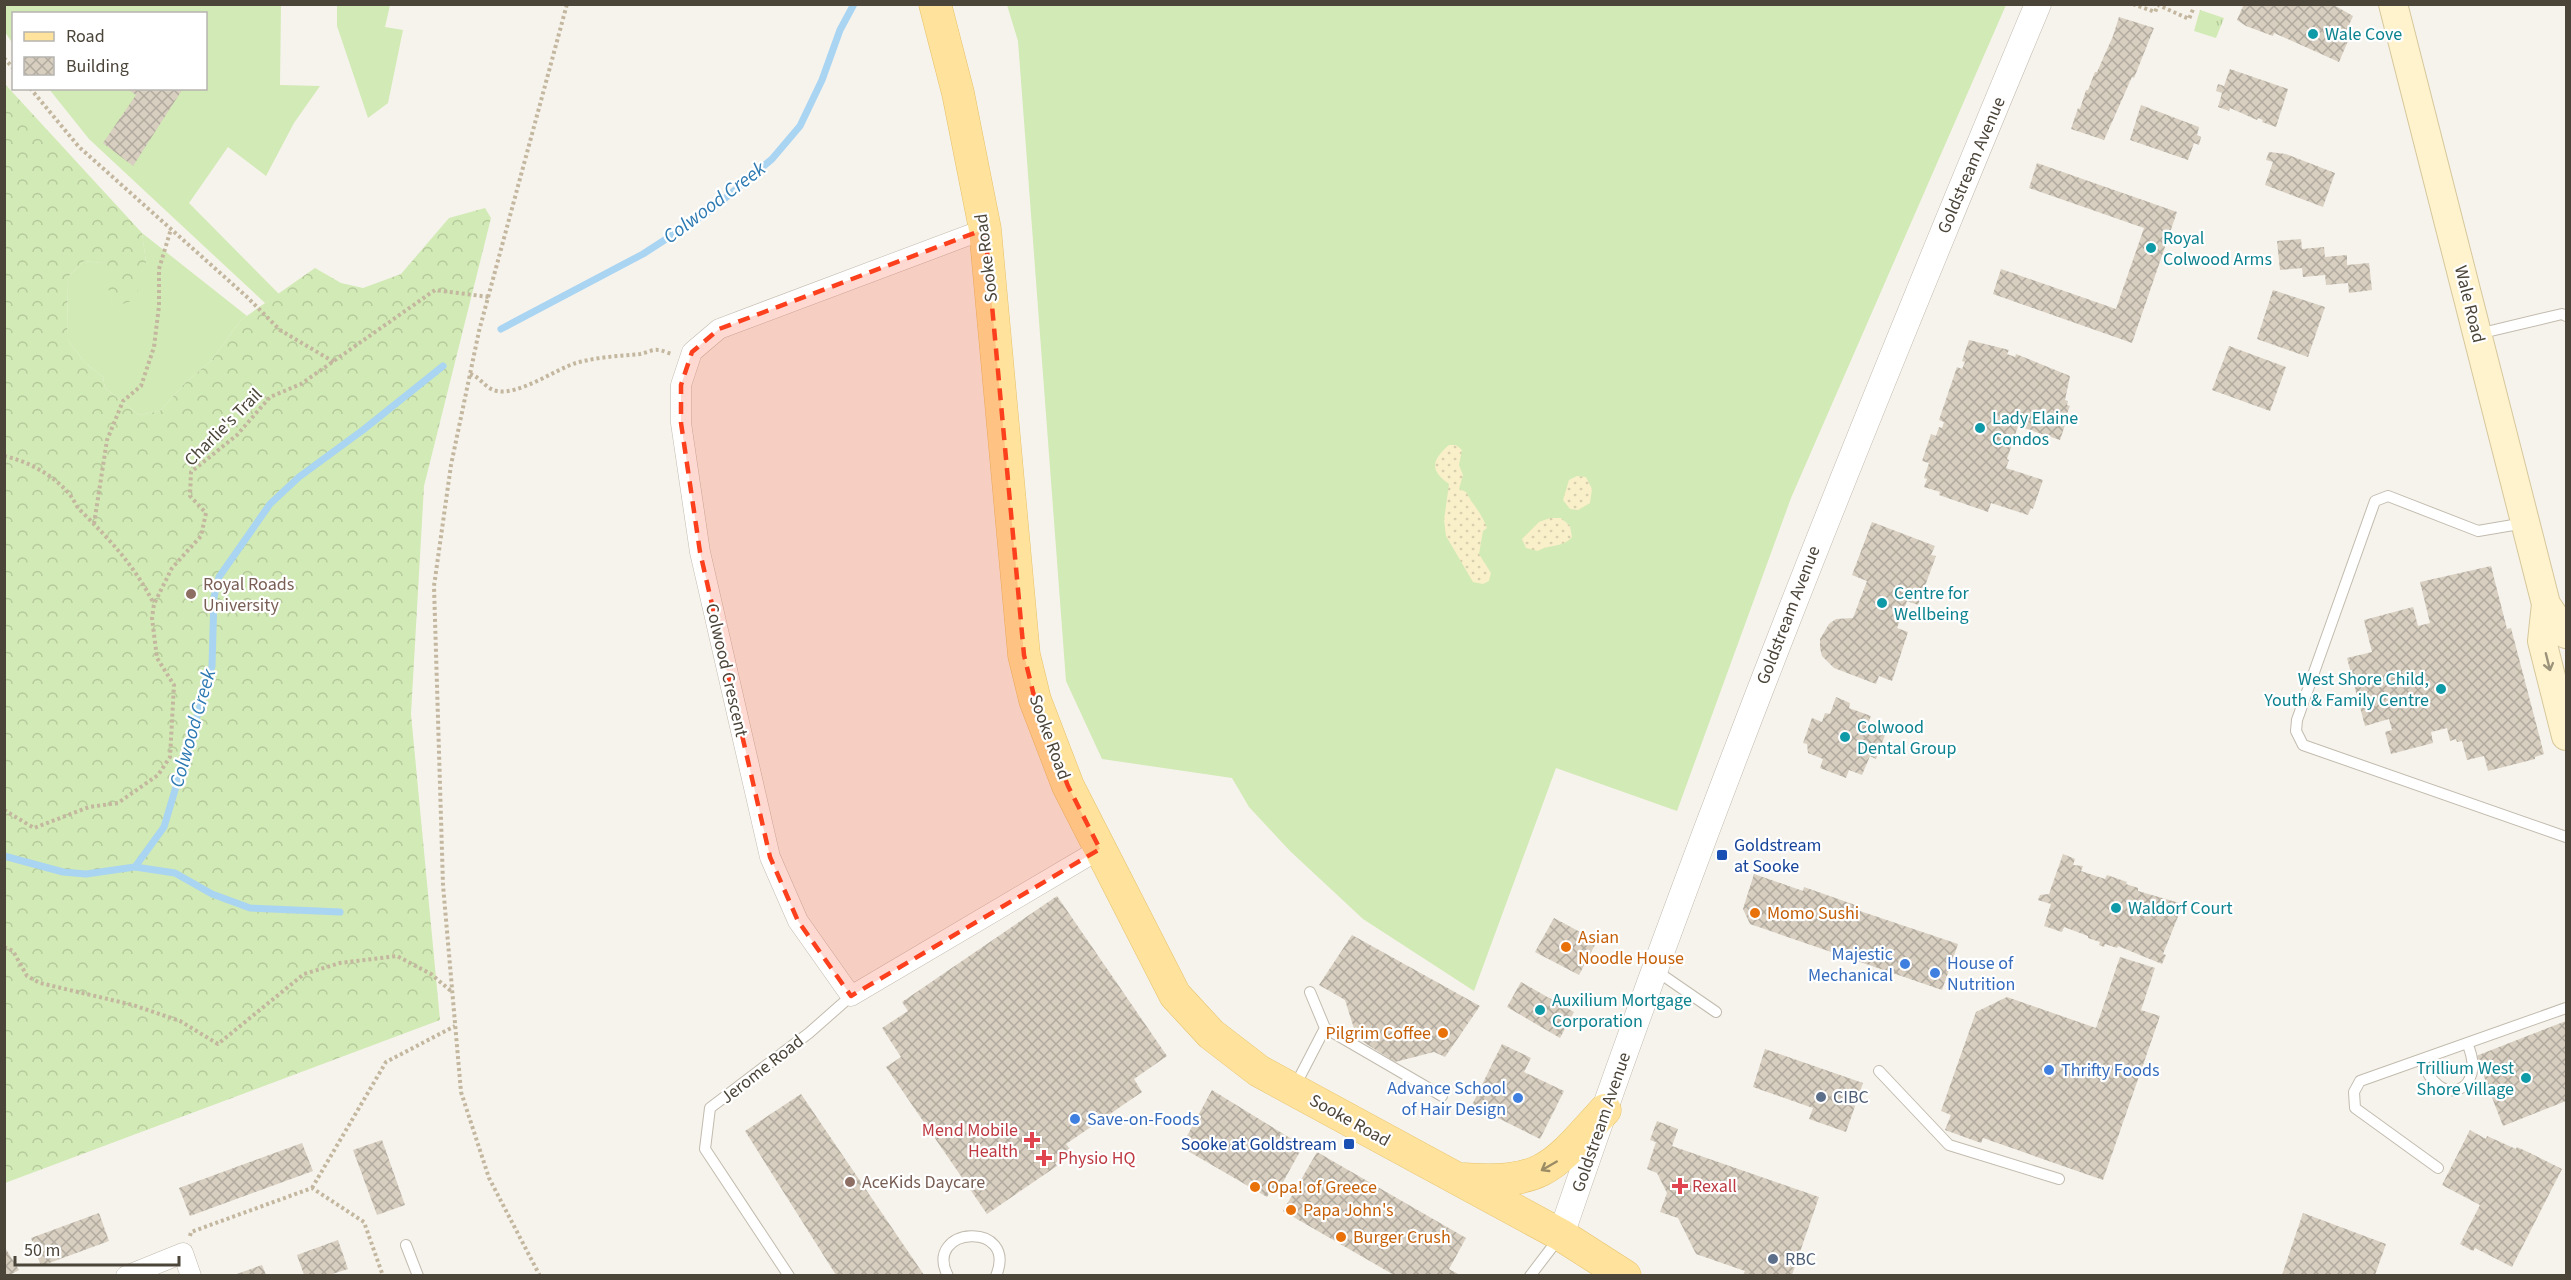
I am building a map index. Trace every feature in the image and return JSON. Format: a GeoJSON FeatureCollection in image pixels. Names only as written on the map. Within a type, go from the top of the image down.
{"type":"FeatureCollection","features":[{"type":"Feature","properties":{"kind":"main road","name":"Sooke Road"},"geometry":{"type":"LineString","coordinates":[[935,4],[958,93],[985,229],[1024,655],[1035,700],[1068,786],[1175,996],[1211,1034],[1259,1071],[1561,1235],[1625,1275]]}},
{"type":"Feature","properties":{"kind":"main road","name":"Wale Road"},"geometry":{"type":"LineString","coordinates":[[2393,4],[2546,604],[2566,634]]}},
{"type":"Feature","properties":{"kind":"main road","name":"Wale Road"},"geometry":{"type":"LineString","coordinates":[[2546,604],[2542,641],[2566,736]]}},
{"type":"Feature","properties":{"kind":"main road"},"geometry":{"type":"LineString","coordinates":[[1457,1179],[1498,1181],[1534,1174],[1560,1160],[1605,1110]]}},
{"type":"Feature","properties":{"kind":"street","name":"Goldstream Avenue"},"geometry":{"type":"LineString","coordinates":[[1561,1235],[1655,970],[1825,522],[2038,4]]}},
{"type":"Feature","properties":{"kind":"street","name":"Colwood Crescent"},"geometry":{"type":"LineString","coordinates":[[851,996],[798,921],[770,857],[700,552],[681,423],[681,385],[693,352],[719,329],[985,229]]}},
{"type":"Feature","properties":{"kind":"street"},"geometry":{"type":"LineString","coordinates":[[851,996],[1100,849]]}},
{"type":"Feature","properties":{"kind":"street"},"geometry":{"type":"LineString","coordinates":[[126,1275],[183,1253],[191,1275]]}},
{"type":"Feature","properties":{"kind":"lane"},"geometry":{"type":"LineString","coordinates":[[2478,334],[2562,314],[2566,316]]}},
{"type":"Feature","properties":{"kind":"lane"},"geometry":{"type":"LineString","coordinates":[[2526,523],[2478,531],[2388,496],[2376,501],[2296,720],[2296,731],[2303,745],[2566,837]]}},
{"type":"Feature","properties":{"kind":"lane"},"geometry":{"type":"LineString","coordinates":[[1655,970],[1716,1012]]}},
{"type":"Feature","properties":{"kind":"lane"},"geometry":{"type":"LineString","coordinates":[[1310,992],[1325,1028],[1442,1096]]}},
{"type":"Feature","properties":{"kind":"lane","name":"Jerome Road"},"geometry":{"type":"LineString","coordinates":[[789,1275],[705,1149],[710,1108],[809,1033],[851,996]]}},
{"type":"Feature","properties":{"kind":"lane"},"geometry":{"type":"LineString","coordinates":[[2438,1168],[2355,1108],[2354,1092],[2360,1081],[2566,1008]]}},
{"type":"Feature","properties":{"kind":"lane"},"geometry":{"type":"LineString","coordinates":[[1293,1089],[1325,1028]]}},
{"type":"Feature","properties":{"kind":"lane"},"geometry":{"type":"LineString","coordinates":[[2422,1059],[2430,1079],[2436,1086],[2444,1089],[2461,1088],[2469,1083],[2474,1063],[2467,1043]]}},
{"type":"Feature","properties":{"kind":"lane"},"geometry":{"type":"LineString","coordinates":[[1879,1071],[1948,1145],[2059,1179]]}},
{"type":"Feature","properties":{"kind":"lane"},"geometry":{"type":"LineString","coordinates":[[948,1275],[944,1263],[950,1245],[957,1239],[974,1234],[990,1241],[996,1250],[999,1265],[996,1275]]}},
{"type":"Feature","properties":{"kind":"lane"},"geometry":{"type":"LineString","coordinates":[[1530,1275],[1561,1235]]}},
{"type":"Feature","properties":{"kind":"lane"},"geometry":{"type":"LineString","coordinates":[[406,1245],[418,1275]]}},
{"type":"Feature","properties":{"kind":"path"},"geometry":{"type":"LineString","coordinates":[[540,1275],[489,1178],[461,1092],[443,885],[434,586],[451,465],[470,374],[567,4]]}},
{"type":"Feature","properties":{"kind":"path"},"geometry":{"type":"LineString","coordinates":[[2133,4],[2155,12],[2158,5],[2189,19],[2194,8]]}},
{"type":"Feature","properties":{"kind":"path"},"geometry":{"type":"LineString","coordinates":[[32,90],[79,147],[246,296],[280,330],[334,362]]}},
{"type":"Feature","properties":{"kind":"path"},"geometry":{"type":"LineString","coordinates":[[94,524],[107,440],[123,401],[141,386],[154,347],[159,306],[159,269],[171,229]]}},
{"type":"Feature","properties":{"kind":"path","name":"Charlie's Trail"},"geometry":{"type":"LineString","coordinates":[[4,810],[34,828],[90,807],[118,803],[158,775],[170,757],[174,686],[157,658],[152,618],[154,604],[172,568],[201,536],[206,513],[190,496],[191,472],[237,435],[270,397],[301,384],[334,362],[377,328],[435,290],[489,297]]}},
{"type":"Feature","properties":{"kind":"path"},"geometry":{"type":"LineString","coordinates":[[470,374],[477,376],[487,387],[498,391],[513,390],[577,363],[598,360],[614,354],[642,354],[659,350],[689,360]]}},
{"type":"Feature","properties":{"kind":"path"},"geometry":{"type":"LineString","coordinates":[[4,456],[19,459],[39,469],[70,495],[77,508],[115,543],[144,585],[154,604]]}},
{"type":"Feature","properties":{"kind":"path"},"geometry":{"type":"LineString","coordinates":[[4,947],[13,951],[27,976],[40,983],[133,1005],[180,1021],[218,1044],[304,974],[340,963],[397,956],[431,974],[452,992]]}},
{"type":"Feature","properties":{"kind":"path"},"geometry":{"type":"LineString","coordinates":[[183,1253],[191,1232],[312,1188],[386,1062],[455,1026]]}},
{"type":"Feature","properties":{"kind":"path"},"geometry":{"type":"LineString","coordinates":[[312,1188],[364,1222],[383,1275]]}},
{"type":"Feature","properties":{"kind":"highlighted area"},"geometry":{"type":"Polygon","coordinates":[[[985,229],[1024,655],[1035,700],[1068,786],[1100,849],[851,996],[798,921],[770,857],[700,552],[681,423],[681,385],[692,352],[719,329],[985,229]]]}},
{"type":"Feature","properties":{"kind":"green space"},"geometry":{"type":"Polygon","coordinates":[[[5,5],[281,5],[280,85],[320,86],[294,123],[266,176],[228,147],[189,203],[279,294],[265,303],[89,139],[50,90],[207,90],[207,12],[12,12],[12,42],[5,32],[5,5]]]}},
{"type":"Feature","properties":{"kind":"green space"},"geometry":{"type":"Polygon","coordinates":[[[337,5],[390,5],[385,27],[403,30],[388,103],[368,118],[337,26],[337,5]]]}},
{"type":"Feature","properties":{"kind":"green space"},"geometry":{"type":"Polygon","coordinates":[[[1007,5],[2006,5],[1791,498],[1677,811],[1556,768],[1474,991],[1363,919],[1290,851],[1249,807],[1232,778],[1102,759],[1066,681],[1018,41],[1007,5]]]}},
{"type":"Feature","properties":{"kind":"green space"},"geometry":{"type":"Polygon","coordinates":[[[2200,10],[2224,18],[2216,38],[2194,31],[2200,10]]]}},
{"type":"Feature","properties":{"kind":"green space","name":"Royal Roads University"},"geometry":{"type":"Polygon","coordinates":[[[4,83],[142,233],[146,262],[135,300],[113,307],[102,263],[84,261],[68,277],[67,339],[84,362],[103,377],[105,388],[139,415],[160,411],[186,382],[211,361],[241,320],[315,268],[341,283],[363,288],[401,274],[449,218],[485,208],[491,218],[424,486],[411,714],[440,1020],[5,1183],[4,83]]]}},
{"type":"Feature","properties":{"kind":"green space"},"geometry":{"type":"Polygon","coordinates":[[[142,233],[247,316],[241,320],[211,361],[186,382],[160,411],[139,415],[105,388],[103,377],[84,362],[67,339],[68,277],[84,261],[103,263],[113,306],[146,262],[142,233]]]}},
{"type":"Feature","properties":{"kind":"sand"},"geometry":{"type":"Polygon","coordinates":[[[1449,445],[1456,445],[1462,450],[1459,465],[1463,475],[1459,489],[1466,492],[1487,528],[1483,531],[1479,554],[1491,573],[1489,581],[1483,584],[1473,582],[1446,536],[1444,520],[1449,484],[1438,474],[1435,465],[1439,455],[1449,445]]]}},
{"type":"Feature","properties":{"kind":"sand"},"geometry":{"type":"Polygon","coordinates":[[[1577,476],[1586,477],[1592,489],[1590,503],[1578,510],[1570,509],[1563,500],[1569,480],[1577,476]]]}},
{"type":"Feature","properties":{"kind":"sand"},"geometry":{"type":"Polygon","coordinates":[[[1550,518],[1561,518],[1570,526],[1572,537],[1564,543],[1538,551],[1526,548],[1522,539],[1539,522],[1550,518]]]}},
{"type":"Feature","properties":{"kind":"building","name":"Wale Cove"},"geometry":{"type":"Polygon","coordinates":[[[2244,4],[2332,4],[2353,16],[2346,32],[2351,34],[2339,62],[2274,33],[2273,36],[2246,26],[2237,20],[2244,4]]]}},
{"type":"Feature","properties":{"kind":"building"},"geometry":{"type":"Polygon","coordinates":[[[2119,17],[2154,28],[2134,78],[2132,77],[2104,140],[2071,129],[2086,90],[2113,36],[2119,17]]]}},
{"type":"Feature","properties":{"kind":"building"},"geometry":{"type":"Polygon","coordinates":[[[2230,69],[2288,89],[2276,127],[2230,108],[2229,111],[2218,107],[2222,93],[2216,91],[2218,84],[2224,86],[2230,69]]]}},
{"type":"Feature","properties":{"kind":"building"},"geometry":{"type":"Polygon","coordinates":[[[129,90],[182,90],[133,166],[103,143],[136,95],[129,90]]]}},
{"type":"Feature","properties":{"kind":"building"},"geometry":{"type":"Polygon","coordinates":[[[2141,105],[2199,127],[2197,135],[2201,137],[2199,145],[2194,143],[2188,160],[2130,140],[2141,105]]]}},
{"type":"Feature","properties":{"kind":"building"},"geometry":{"type":"Polygon","coordinates":[[[2269,152],[2286,154],[2335,173],[2323,207],[2265,185],[2273,162],[2266,160],[2269,152]]]}},
{"type":"Feature","properties":{"kind":"building","name":"Royal Colwood Arms"},"geometry":{"type":"Polygon","coordinates":[[[2037,163],[2177,212],[2132,343],[1993,294],[2001,269],[2116,309],[2144,228],[2029,188],[2037,163]]]}},
{"type":"Feature","properties":{"kind":"building"},"geometry":{"type":"Polygon","coordinates":[[[2301,239],[2302,249],[2324,247],[2325,257],[2347,255],[2347,265],[2369,263],[2372,290],[2349,293],[2348,283],[2326,285],[2325,275],[2303,277],[2302,268],[2280,270],[2277,241],[2301,239]]]}},
{"type":"Feature","properties":{"kind":"building"},"geometry":{"type":"Polygon","coordinates":[[[2273,290],[2325,307],[2308,357],[2257,339],[2273,290]]]}},
{"type":"Feature","properties":{"kind":"building","name":"Lady Elaine Condos"},"geometry":{"type":"Polygon","coordinates":[[[1969,340],[2009,350],[2007,354],[2015,357],[2016,354],[2070,376],[2065,400],[2070,406],[2060,440],[2018,426],[2007,459],[2009,460],[2006,468],[2043,480],[2033,509],[2031,508],[2028,515],[1991,503],[1988,512],[1939,495],[1940,492],[1924,487],[1927,479],[1924,478],[1929,463],[1922,461],[1931,434],[1936,436],[1939,427],[1942,428],[1944,422],[1939,420],[1957,367],[1962,369],[1965,362],[1962,361],[1969,340]]]}},
{"type":"Feature","properties":{"kind":"building"},"geometry":{"type":"Polygon","coordinates":[[[2229,346],[2286,367],[2270,411],[2212,390],[2229,346]]]}},
{"type":"Feature","properties":{"kind":"building","name":"Centre for Wellbeing"},"geometry":{"type":"Polygon","coordinates":[[[1872,522],[1935,546],[1931,555],[1936,556],[1918,605],[1907,601],[1897,628],[1908,632],[1892,681],[1879,676],[1876,684],[1834,668],[1822,656],[1820,648],[1820,639],[1829,624],[1836,619],[1853,618],[1867,581],[1852,575],[1872,522]]]}},
{"type":"Feature","properties":{"kind":"building","name":"West Shore Child, Youth & Family Centre"},"geometry":{"type":"Polygon","coordinates":[[[2491,566],[2507,629],[2511,628],[2544,754],[2535,759],[2488,771],[2484,756],[2467,760],[2462,741],[2457,742],[2456,739],[2450,741],[2447,728],[2431,732],[2433,743],[2391,754],[2385,732],[2392,730],[2389,719],[2365,726],[2347,658],[2372,652],[2364,620],[2413,607],[2418,626],[2430,623],[2420,582],[2491,566]]]}},
{"type":"Feature","properties":{"kind":"building","name":"Colwood Dental Group"},"geometry":{"type":"Polygon","coordinates":[[[1836,697],[1850,703],[1849,708],[1871,716],[1868,723],[1887,730],[1876,759],[1870,756],[1862,775],[1849,770],[1846,778],[1820,768],[1823,759],[1808,753],[1807,744],[1803,743],[1812,718],[1822,722],[1825,713],[1830,714],[1836,697]]]}},
{"type":"Feature","properties":{"kind":"building","name":"Waldorf Court"},"geometry":{"type":"Polygon","coordinates":[[[2063,854],[2075,859],[2073,865],[2083,866],[2081,871],[2105,879],[2107,875],[2127,882],[2126,884],[2138,888],[2138,891],[2183,904],[2163,954],[2166,955],[2162,964],[2118,946],[2117,948],[2105,944],[2104,947],[2099,945],[2100,942],[2088,936],[2064,927],[2062,932],[2044,926],[2051,904],[2038,900],[2040,895],[2049,894],[2063,854]]]}},
{"type":"Feature","properties":{"kind":"building"},"geometry":{"type":"Polygon","coordinates":[[[1754,874],[1803,891],[1804,887],[1858,906],[1857,910],[1958,944],[1942,990],[1750,924],[1743,909],[1754,874]]]}},
{"type":"Feature","properties":{"kind":"building"},"geometry":{"type":"Polygon","coordinates":[[[1057,896],[1167,1056],[1134,1079],[1142,1092],[1066,1144],[1072,1152],[1055,1163],[1057,1166],[987,1214],[886,1067],[901,1057],[882,1028],[908,1011],[902,1002],[1057,896]]]}},
{"type":"Feature","properties":{"kind":"building","name":"Asian Noodle House"},"geometry":{"type":"Polygon","coordinates":[[[1554,918],[1597,941],[1579,975],[1535,952],[1554,918]]]}},
{"type":"Feature","properties":{"kind":"building"},"geometry":{"type":"Polygon","coordinates":[[[1352,935],[1480,1006],[1445,1057],[1434,1052],[1395,1062],[1357,1038],[1345,1000],[1319,985],[1352,935]]]}},
{"type":"Feature","properties":{"kind":"building","name":"Thrifty Foods"},"geometry":{"type":"Polygon","coordinates":[[[2120,957],[2155,968],[2141,1010],[2160,1016],[2103,1180],[1983,1138],[1981,1143],[1945,1130],[1951,1115],[1941,1111],[1976,1012],[2007,997],[2096,1028],[2120,957]]]}},
{"type":"Feature","properties":{"kind":"building","name":"Auxilium Mortgage Corporation"},"geometry":{"type":"Polygon","coordinates":[[[1521,982],[1574,1012],[1560,1038],[1507,1007],[1521,982]]]}},
{"type":"Feature","properties":{"kind":"building","name":"Trillium West Shore Village"},"geometry":{"type":"Polygon","coordinates":[[[2566,1021],[2566,1101],[2503,1126],[2476,1056],[2566,1021]]]}},
{"type":"Feature","properties":{"kind":"building","name":"Advance School of Hair Design"},"geometry":{"type":"Polygon","coordinates":[[[1502,1044],[1531,1058],[1524,1072],[1564,1091],[1540,1139],[1472,1105],[1502,1044]]]}},
{"type":"Feature","properties":{"kind":"building","name":"CIBC"},"geometry":{"type":"Polygon","coordinates":[[[1765,1049],[1863,1083],[1846,1132],[1809,1119],[1813,1108],[1753,1087],[1765,1049]]]}},
{"type":"Feature","properties":{"kind":"building"},"geometry":{"type":"Polygon","coordinates":[[[1212,1090],[1303,1146],[1278,1191],[1272,1188],[1267,1197],[1181,1147],[1212,1090]]]}},
{"type":"Feature","properties":{"kind":"building"},"geometry":{"type":"Polygon","coordinates":[[[801,1094],[924,1275],[836,1275],[745,1131],[801,1094]]]}},
{"type":"Feature","properties":{"kind":"building"},"geometry":{"type":"Polygon","coordinates":[[[1657,1121],[1678,1129],[1672,1146],[1819,1197],[1792,1275],[1743,1275],[1745,1271],[1696,1254],[1678,1218],[1660,1212],[1667,1193],[1657,1173],[1647,1169],[1656,1142],[1650,1140],[1657,1121]]]}},
{"type":"Feature","properties":{"kind":"building"},"geometry":{"type":"Polygon","coordinates":[[[2470,1130],[2486,1139],[2487,1136],[2516,1149],[2517,1147],[2562,1169],[2512,1267],[2475,1248],[2473,1251],[2460,1244],[2480,1205],[2442,1185],[2470,1130]]]}},
{"type":"Feature","properties":{"kind":"building"},"geometry":{"type":"Polygon","coordinates":[[[382,1140],[405,1205],[377,1215],[353,1150],[382,1140]]]}},
{"type":"Feature","properties":{"kind":"building"},"geometry":{"type":"Polygon","coordinates":[[[302,1143],[313,1171],[190,1216],[179,1188],[302,1143]]]}},
{"type":"Feature","properties":{"kind":"building"},"geometry":{"type":"Polygon","coordinates":[[[1317,1152],[1466,1238],[1449,1269],[1460,1275],[1394,1275],[1283,1211],[1317,1152]]]}},
{"type":"Feature","properties":{"kind":"building"},"geometry":{"type":"Polygon","coordinates":[[[99,1213],[109,1241],[41,1266],[31,1238],[99,1213]]]}},
{"type":"Feature","properties":{"kind":"building"},"geometry":{"type":"Polygon","coordinates":[[[2303,1213],[2386,1244],[2375,1275],[2282,1275],[2303,1213]]]}},
{"type":"Feature","properties":{"kind":"building"},"geometry":{"type":"Polygon","coordinates":[[[338,1240],[348,1269],[329,1275],[304,1275],[297,1255],[338,1240]]]}},
{"type":"Feature","properties":{"kind":"building"},"geometry":{"type":"Polygon","coordinates":[[[4,1246],[19,1270],[10,1275],[4,1275],[4,1246]]]}},
{"type":"Feature","properties":{"kind":"building"},"geometry":{"type":"Polygon","coordinates":[[[262,1265],[266,1275],[234,1275],[262,1265]]]}},
{"type":"Feature","properties":{"kind":"waterway","name":"Colwood Creek"},"geometry":{"type":"LineString","coordinates":[[501,329],[643,254],[711,210],[772,159],[800,126],[822,80],[840,30],[854,4]]}},
{"type":"Feature","properties":{"kind":"waterway","name":"Colwood Creek"},"geometry":{"type":"LineString","coordinates":[[4,856],[63,872],[86,874],[135,867],[164,827],[212,666],[214,597],[219,577],[270,504],[299,477],[363,430],[443,366]]}},
{"type":"Feature","properties":{"kind":"waterway"},"geometry":{"type":"LineString","coordinates":[[135,867],[175,873],[212,894],[250,908],[340,912]]}},
{"type":"Feature","properties":{"kind":"place","name":"Wale Cove"},"geometry":{"type":"Point","coordinates":[2313,34]}},
{"type":"Feature","properties":{"kind":"place","name":"Royal Colwood Arms"},"geometry":{"type":"Point","coordinates":[2151,248]}},
{"type":"Feature","properties":{"kind":"place","name":"Lady Elaine Condos"},"geometry":{"type":"Point","coordinates":[1980,428]}},
{"type":"Feature","properties":{"kind":"place","name":"Royal Roads University"},"geometry":{"type":"Point","coordinates":[191,594]}},
{"type":"Feature","properties":{"kind":"place","name":"Centre for Wellbeing"},"geometry":{"type":"Point","coordinates":[1882,603]}},
{"type":"Feature","properties":{"kind":"place","name":"West Shore Child, Youth & Family Centre"},"geometry":{"type":"Point","coordinates":[2441,689]}},
{"type":"Feature","properties":{"kind":"place","name":"Colwood Dental Group"},"geometry":{"type":"Point","coordinates":[1845,737]}},
{"type":"Feature","properties":{"kind":"place","name":"Goldstream at Sooke"},"geometry":{"type":"Point","coordinates":[1722,855]}},
{"type":"Feature","properties":{"kind":"place","name":"Waldorf Court"},"geometry":{"type":"Point","coordinates":[2116,908]}},
{"type":"Feature","properties":{"kind":"place","name":"Momo Sushi"},"geometry":{"type":"Point","coordinates":[1755,913]}},
{"type":"Feature","properties":{"kind":"place","name":"Asian Noodle House"},"geometry":{"type":"Point","coordinates":[1566,947]}},
{"type":"Feature","properties":{"kind":"place","name":"Majestic Mechanical"},"geometry":{"type":"Point","coordinates":[1905,964]}},
{"type":"Feature","properties":{"kind":"place","name":"House of Nutrition"},"geometry":{"type":"Point","coordinates":[1935,973]}},
{"type":"Feature","properties":{"kind":"place","name":"Auxilium Mortgage Corporation"},"geometry":{"type":"Point","coordinates":[1540,1010]}},
{"type":"Feature","properties":{"kind":"place","name":"Pilgrim Coffee"},"geometry":{"type":"Point","coordinates":[1443,1033]}},
{"type":"Feature","properties":{"kind":"place","name":"Thrifty Foods"},"geometry":{"type":"Point","coordinates":[2049,1070]}},
{"type":"Feature","properties":{"kind":"place","name":"Trillium West Shore Village"},"geometry":{"type":"Point","coordinates":[2526,1078]}},
{"type":"Feature","properties":{"kind":"place","name":"CIBC"},"geometry":{"type":"Point","coordinates":[1821,1097]}},
{"type":"Feature","properties":{"kind":"place","name":"Advance School of Hair Design"},"geometry":{"type":"Point","coordinates":[1518,1098]}},
{"type":"Feature","properties":{"kind":"place","name":"Save-on-Foods"},"geometry":{"type":"Point","coordinates":[1075,1119]}},
{"type":"Feature","properties":{"kind":"place","name":"Mend Mobile Health"},"geometry":{"type":"Point","coordinates":[1032,1140]}},
{"type":"Feature","properties":{"kind":"place","name":"Sooke at Goldstream"},"geometry":{"type":"Point","coordinates":[1349,1144]}},
{"type":"Feature","properties":{"kind":"place","name":"Physio HQ"},"geometry":{"type":"Point","coordinates":[1044,1158]}},
{"type":"Feature","properties":{"kind":"place","name":"AceKids Daycare"},"geometry":{"type":"Point","coordinates":[850,1182]}},
{"type":"Feature","properties":{"kind":"place","name":"Rexall"},"geometry":{"type":"Point","coordinates":[1680,1186]}},
{"type":"Feature","properties":{"kind":"place","name":"Opa! of Greece"},"geometry":{"type":"Point","coordinates":[1255,1187]}},
{"type":"Feature","properties":{"kind":"place","name":"Papa John's"},"geometry":{"type":"Point","coordinates":[1291,1210]}},
{"type":"Feature","properties":{"kind":"place","name":"Burger Crush"},"geometry":{"type":"Point","coordinates":[1341,1237]}},
{"type":"Feature","properties":{"kind":"place","name":"RBC"},"geometry":{"type":"Point","coordinates":[1773,1259]}}]}
